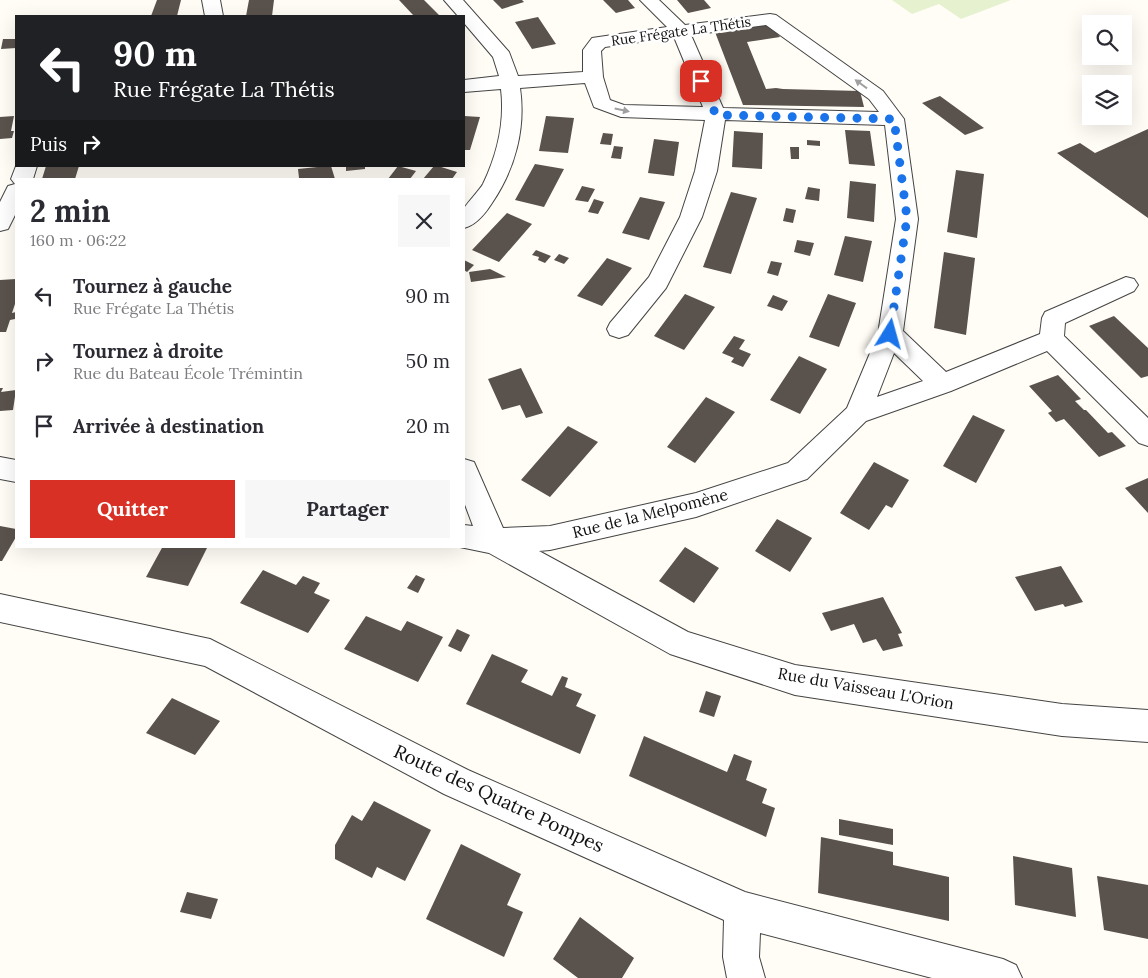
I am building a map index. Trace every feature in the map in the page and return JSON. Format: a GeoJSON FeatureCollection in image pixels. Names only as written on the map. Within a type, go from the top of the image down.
{"type":"FeatureCollection","features":[{"type":"Feature","properties":{"kind":"street"},"geometry":{"type":"LineString","coordinates":[[211,0],[214,15]]}},
{"type":"Feature","properties":{"kind":"street"},"geometry":{"type":"LineString","coordinates":[[453,0],[502,56],[507,67],[509,84],[511,124],[505,157],[489,193],[465,220]]}},
{"type":"Feature","properties":{"kind":"street"},"geometry":{"type":"LineString","coordinates":[[619,329],[658,282],[691,217],[706,171],[716,115],[680,30],[649,0]]}},
{"type":"Feature","properties":{"kind":"street","name":"Rue Frégate La Thétis"},"geometry":{"type":"LineString","coordinates":[[770,19],[599,42],[592,50],[594,77],[601,102],[621,111],[894,119]]}},
{"type":"Feature","properties":{"kind":"street","name":"Rue de la Melpomène"},"geometry":{"type":"LineString","coordinates":[[494,541],[550,538],[696,505],[797,471],[857,414],[890,334],[907,218],[894,119],[876,95],[770,19]]}},
{"type":"Feature","properties":{"kind":"street"},"geometry":{"type":"LineString","coordinates":[[465,86],[594,77]]}},
{"type":"Feature","properties":{"kind":"street"},"geometry":{"type":"LineString","coordinates":[[1,220],[15,193]]}},
{"type":"Feature","properties":{"kind":"street"},"geometry":{"type":"LineString","coordinates":[[1051,339],[1054,318],[1126,285]]}},
{"type":"Feature","properties":{"kind":"street"},"geometry":{"type":"LineString","coordinates":[[890,334],[942,384]]}},
{"type":"Feature","properties":{"kind":"street"},"geometry":{"type":"LineString","coordinates":[[857,414],[942,384],[1051,339]]}},
{"type":"Feature","properties":{"kind":"street"},"geometry":{"type":"LineString","coordinates":[[1051,339],[1148,435]]}},
{"type":"Feature","properties":{"kind":"street"},"geometry":{"type":"LineString","coordinates":[[0,468],[15,471]]}},
{"type":"Feature","properties":{"kind":"street"},"geometry":{"type":"LineString","coordinates":[[465,472],[494,541]]}},
{"type":"Feature","properties":{"kind":"street","name":"Rue du Vaisseau L'Orion"},"geometry":{"type":"LineString","coordinates":[[465,537],[494,541],[681,644],[794,680],[1062,720],[1148,726]]}},
{"type":"Feature","properties":{"kind":"street","name":"Route des Quatre Pompes"},"geometry":{"type":"LineString","coordinates":[[0,608],[210,653],[456,782],[743,910],[1003,978]]}},
{"type":"Feature","properties":{"kind":"street"},"geometry":{"type":"LineString","coordinates":[[743,910],[740,957],[746,978]]}},
{"type":"Feature","properties":{"kind":"green space"},"geometry":{"type":"Polygon","coordinates":[[[892,0],[1011,0],[961,19],[939,4],[912,14],[892,0]]]}},
{"type":"Feature","properties":{"kind":"building"},"geometry":{"type":"Polygon","coordinates":[[[157,0],[181,0],[177,15],[151,15],[157,0]]]}},
{"type":"Feature","properties":{"kind":"building"},"geometry":{"type":"Polygon","coordinates":[[[249,0],[274,0],[272,15],[246,15],[249,0]]]}},
{"type":"Feature","properties":{"kind":"building"},"geometry":{"type":"Polygon","coordinates":[[[399,0],[424,0],[439,15],[413,15],[399,0]]]}},
{"type":"Feature","properties":{"kind":"building"},"geometry":{"type":"Polygon","coordinates":[[[493,0],[522,0],[524,2],[502,9],[493,0]]]}},
{"type":"Feature","properties":{"kind":"building"},"geometry":{"type":"Polygon","coordinates":[[[603,0],[628,0],[635,8],[616,13],[603,0]]]}},
{"type":"Feature","properties":{"kind":"building"},"geometry":{"type":"Polygon","coordinates":[[[677,0],[704,0],[711,8],[688,13],[677,0]]]}},
{"type":"Feature","properties":{"kind":"building"},"geometry":{"type":"Polygon","coordinates":[[[538,17],[556,44],[532,49],[515,22],[538,17]]]}},
{"type":"Feature","properties":{"kind":"building"},"geometry":{"type":"Polygon","coordinates":[[[770,24],[780,37],[747,42],[766,89],[860,91],[864,107],[743,105],[715,32],[770,24]]]}},
{"type":"Feature","properties":{"kind":"building"},"geometry":{"type":"Polygon","coordinates":[[[3,39],[15,39],[15,48],[1,49],[3,39]]]}},
{"type":"Feature","properties":{"kind":"building"},"geometry":{"type":"Polygon","coordinates":[[[940,96],[984,128],[965,135],[922,103],[940,96]]]}},
{"type":"Feature","properties":{"kind":"building"},"geometry":{"type":"Polygon","coordinates":[[[14,116],[11,131],[14,131],[12,138],[0,139],[0,117],[14,116]]]}},
{"type":"Feature","properties":{"kind":"building"},"geometry":{"type":"Polygon","coordinates":[[[465,116],[480,117],[470,150],[465,150],[465,116]]]}},
{"type":"Feature","properties":{"kind":"building"},"geometry":{"type":"Polygon","coordinates":[[[546,116],[574,118],[568,153],[539,151],[546,116]]]}},
{"type":"Feature","properties":{"kind":"building"},"geometry":{"type":"Polygon","coordinates":[[[1148,129],[1148,218],[1057,153],[1080,143],[1095,153],[1148,129]]]}},
{"type":"Feature","properties":{"kind":"building"},"geometry":{"type":"Polygon","coordinates":[[[845,130],[870,131],[875,166],[849,164],[845,130]]]}},
{"type":"Feature","properties":{"kind":"building"},"geometry":{"type":"Polygon","coordinates":[[[734,131],[763,133],[762,169],[732,167],[734,131]]]}},
{"type":"Feature","properties":{"kind":"building"},"geometry":{"type":"Polygon","coordinates":[[[603,133],[613,134],[611,145],[600,144],[603,133]]]}},
{"type":"Feature","properties":{"kind":"building"},"geometry":{"type":"Polygon","coordinates":[[[654,139],[679,142],[674,176],[648,173],[654,139]]]}},
{"type":"Feature","properties":{"kind":"building"},"geometry":{"type":"Polygon","coordinates":[[[807,140],[820,141],[820,146],[807,145],[807,140]]]}},
{"type":"Feature","properties":{"kind":"building"},"geometry":{"type":"Polygon","coordinates":[[[614,146],[623,147],[621,159],[611,158],[614,146]]]}},
{"type":"Feature","properties":{"kind":"building"},"geometry":{"type":"Polygon","coordinates":[[[790,147],[799,147],[799,159],[791,159],[790,147]]]}},
{"type":"Feature","properties":{"kind":"building"},"geometry":{"type":"Polygon","coordinates":[[[535,164],[564,169],[544,207],[515,200],[535,164]]]}},
{"type":"Feature","properties":{"kind":"building"},"geometry":{"type":"Polygon","coordinates":[[[46,167],[79,167],[75,178],[42,178],[46,167]]]}},
{"type":"Feature","properties":{"kind":"building"},"geometry":{"type":"Polygon","coordinates":[[[331,167],[335,178],[299,178],[298,169],[331,167]]]}},
{"type":"Feature","properties":{"kind":"building"},"geometry":{"type":"Polygon","coordinates":[[[346,167],[365,167],[365,169],[346,171],[346,167]]]}},
{"type":"Feature","properties":{"kind":"building"},"geometry":{"type":"Polygon","coordinates":[[[397,167],[416,171],[411,178],[389,178],[397,167]]]}},
{"type":"Feature","properties":{"kind":"building"},"geometry":{"type":"Polygon","coordinates":[[[433,167],[441,167],[457,172],[453,178],[424,178],[433,167]]]}},
{"type":"Feature","properties":{"kind":"building"},"geometry":{"type":"Polygon","coordinates":[[[956,170],[984,174],[977,238],[947,232],[956,170]]]}},
{"type":"Feature","properties":{"kind":"building"},"geometry":{"type":"Polygon","coordinates":[[[850,181],[876,184],[874,222],[847,218],[850,181]]]}},
{"type":"Feature","properties":{"kind":"building"},"geometry":{"type":"Polygon","coordinates":[[[582,186],[595,189],[588,202],[575,200],[582,186]]]}},
{"type":"Feature","properties":{"kind":"building"},"geometry":{"type":"Polygon","coordinates":[[[808,187],[820,189],[819,201],[805,199],[808,187]]]}},
{"type":"Feature","properties":{"kind":"building"},"geometry":{"type":"Polygon","coordinates":[[[731,192],[757,198],[731,274],[703,267],[731,192]]]}},
{"type":"Feature","properties":{"kind":"building"},"geometry":{"type":"Polygon","coordinates":[[[640,197],[665,202],[649,240],[622,233],[640,197]]]}},
{"type":"Feature","properties":{"kind":"building"},"geometry":{"type":"Polygon","coordinates":[[[594,199],[604,202],[598,214],[588,212],[594,199]]]}},
{"type":"Feature","properties":{"kind":"building"},"geometry":{"type":"Polygon","coordinates":[[[786,208],[796,210],[793,223],[783,221],[786,208]]]}},
{"type":"Feature","properties":{"kind":"building"},"geometry":{"type":"Polygon","coordinates":[[[507,213],[532,224],[499,262],[472,250],[507,213]]]}},
{"type":"Feature","properties":{"kind":"building"},"geometry":{"type":"Polygon","coordinates":[[[845,236],[872,241],[863,282],[834,275],[845,236]]]}},
{"type":"Feature","properties":{"kind":"building"},"geometry":{"type":"Polygon","coordinates":[[[797,240],[814,243],[810,256],[794,252],[797,240]]]}},
{"type":"Feature","properties":{"kind":"building"},"geometry":{"type":"Polygon","coordinates":[[[536,250],[551,256],[545,263],[538,260],[539,257],[532,255],[536,250]]]}},
{"type":"Feature","properties":{"kind":"building"},"geometry":{"type":"Polygon","coordinates":[[[944,252],[975,258],[966,335],[934,328],[944,252]]]}},
{"type":"Feature","properties":{"kind":"building"},"geometry":{"type":"Polygon","coordinates":[[[559,254],[569,258],[564,264],[554,260],[559,254]]]}},
{"type":"Feature","properties":{"kind":"building"},"geometry":{"type":"Polygon","coordinates":[[[607,258],[632,268],[602,306],[577,296],[607,258]]]}},
{"type":"Feature","properties":{"kind":"building"},"geometry":{"type":"Polygon","coordinates":[[[465,260],[474,265],[467,272],[465,271],[465,260]]]}},
{"type":"Feature","properties":{"kind":"building"},"geometry":{"type":"Polygon","coordinates":[[[771,261],[782,263],[778,276],[767,273],[771,261]]]}},
{"type":"Feature","properties":{"kind":"building"},"geometry":{"type":"Polygon","coordinates":[[[490,269],[506,277],[471,282],[469,272],[490,269]]]}},
{"type":"Feature","properties":{"kind":"building"},"geometry":{"type":"Polygon","coordinates":[[[15,279],[15,304],[12,313],[15,312],[15,319],[10,320],[6,332],[0,332],[0,280],[15,279]]]}},
{"type":"Feature","properties":{"kind":"building"},"geometry":{"type":"Polygon","coordinates":[[[685,294],[715,307],[684,350],[654,336],[685,294]]]}},
{"type":"Feature","properties":{"kind":"building"},"geometry":{"type":"Polygon","coordinates":[[[828,294],[856,303],[839,347],[809,337],[828,294]]]}},
{"type":"Feature","properties":{"kind":"building"},"geometry":{"type":"Polygon","coordinates":[[[773,295],[788,301],[782,311],[767,306],[773,295]]]}},
{"type":"Feature","properties":{"kind":"building"},"geometry":{"type":"Polygon","coordinates":[[[1114,316],[1148,348],[1148,376],[1141,378],[1089,326],[1114,316]]]}},
{"type":"Feature","properties":{"kind":"building"},"geometry":{"type":"Polygon","coordinates":[[[734,336],[745,340],[739,349],[751,354],[743,367],[731,362],[734,358],[722,353],[734,336]]]}},
{"type":"Feature","properties":{"kind":"building"},"geometry":{"type":"Polygon","coordinates":[[[799,356],[827,369],[800,414],[770,400],[799,356]]]}},
{"type":"Feature","properties":{"kind":"building"},"geometry":{"type":"Polygon","coordinates":[[[521,368],[543,413],[526,418],[520,405],[502,410],[488,379],[521,368]]]}},
{"type":"Feature","properties":{"kind":"building"},"geometry":{"type":"Polygon","coordinates":[[[1058,375],[1081,399],[1075,401],[1108,433],[1112,432],[1126,446],[1099,457],[1064,419],[1056,422],[1048,413],[1052,411],[1029,386],[1058,375]]]}},
{"type":"Feature","properties":{"kind":"building"},"geometry":{"type":"Polygon","coordinates":[[[0,388],[3,388],[1,392],[15,390],[13,410],[0,411],[0,388]]]}},
{"type":"Feature","properties":{"kind":"building"},"geometry":{"type":"Polygon","coordinates":[[[706,397],[735,412],[695,463],[667,447],[706,397]]]}},
{"type":"Feature","properties":{"kind":"building"},"geometry":{"type":"Polygon","coordinates":[[[973,415],[1005,430],[976,483],[943,466],[973,415]]]}},
{"type":"Feature","properties":{"kind":"building"},"geometry":{"type":"Polygon","coordinates":[[[568,426],[598,442],[550,497],[521,480],[568,426]]]}},
{"type":"Feature","properties":{"kind":"building"},"geometry":{"type":"Polygon","coordinates":[[[874,462],[909,480],[892,508],[886,505],[869,530],[840,513],[874,462]]]}},
{"type":"Feature","properties":{"kind":"building"},"geometry":{"type":"Polygon","coordinates":[[[1148,478],[1148,513],[1125,488],[1148,478]]]}},
{"type":"Feature","properties":{"kind":"building"},"geometry":{"type":"Polygon","coordinates":[[[777,519],[812,538],[790,572],[755,551],[777,519]]]}},
{"type":"Feature","properties":{"kind":"building"},"geometry":{"type":"Polygon","coordinates":[[[0,526],[15,529],[15,539],[2,561],[0,561],[0,526]]]}},
{"type":"Feature","properties":{"kind":"building"},"geometry":{"type":"Polygon","coordinates":[[[685,547],[719,568],[694,603],[659,581],[685,547]]]}},
{"type":"Feature","properties":{"kind":"building"},"geometry":{"type":"Polygon","coordinates":[[[162,548],[207,548],[188,586],[146,577],[162,548]]]}},
{"type":"Feature","properties":{"kind":"building"},"geometry":{"type":"Polygon","coordinates":[[[1061,566],[1083,602],[1065,607],[1063,604],[1035,611],[1015,577],[1061,566]]]}},
{"type":"Feature","properties":{"kind":"building"},"geometry":{"type":"Polygon","coordinates":[[[263,570],[296,585],[303,576],[320,583],[314,593],[330,600],[308,633],[240,603],[263,570]]]}},
{"type":"Feature","properties":{"kind":"building"},"geometry":{"type":"Polygon","coordinates":[[[416,575],[425,579],[418,593],[407,588],[416,575]]]}},
{"type":"Feature","properties":{"kind":"building"},"geometry":{"type":"Polygon","coordinates":[[[883,597],[902,633],[898,634],[903,646],[883,651],[876,639],[863,643],[854,624],[831,631],[822,613],[883,597]]]}},
{"type":"Feature","properties":{"kind":"building"},"geometry":{"type":"Polygon","coordinates":[[[366,616],[401,631],[407,621],[443,637],[418,682],[344,649],[366,616]]]}},
{"type":"Feature","properties":{"kind":"building"},"geometry":{"type":"Polygon","coordinates":[[[457,629],[470,635],[461,652],[448,646],[457,629]]]}},
{"type":"Feature","properties":{"kind":"building"},"geometry":{"type":"Polygon","coordinates":[[[492,654],[528,670],[521,682],[552,696],[562,676],[568,678],[565,687],[582,694],[576,706],[596,715],[580,754],[466,704],[492,654]]]}},
{"type":"Feature","properties":{"kind":"building"},"geometry":{"type":"Polygon","coordinates":[[[706,691],[721,696],[714,717],[699,712],[706,691]]]}},
{"type":"Feature","properties":{"kind":"building"},"geometry":{"type":"Polygon","coordinates":[[[172,698],[220,721],[195,755],[146,733],[172,698]]]}},
{"type":"Feature","properties":{"kind":"building"},"geometry":{"type":"Polygon","coordinates":[[[644,736],[727,772],[734,754],[752,761],[746,780],[767,789],[762,803],[775,808],[766,837],[629,776],[644,736]]]}},
{"type":"Feature","properties":{"kind":"building"},"geometry":{"type":"Polygon","coordinates":[[[374,801],[431,830],[405,881],[377,867],[372,878],[335,859],[335,845],[352,815],[362,821],[374,801]]]}},
{"type":"Feature","properties":{"kind":"building"},"geometry":{"type":"Polygon","coordinates":[[[839,819],[893,829],[893,845],[839,835],[839,819]]]}},
{"type":"Feature","properties":{"kind":"building"},"geometry":{"type":"Polygon","coordinates":[[[821,837],[893,852],[893,865],[949,877],[949,921],[818,893],[821,837]]]}},
{"type":"Feature","properties":{"kind":"building"},"geometry":{"type":"Polygon","coordinates":[[[461,844],[521,874],[507,905],[523,912],[504,957],[426,919],[461,844]]]}},
{"type":"Feature","properties":{"kind":"building"},"geometry":{"type":"Polygon","coordinates":[[[1013,856],[1072,868],[1076,917],[1015,905],[1013,856]]]}},
{"type":"Feature","properties":{"kind":"building"},"geometry":{"type":"Polygon","coordinates":[[[1097,876],[1148,885],[1148,939],[1104,930],[1097,876]]]}},
{"type":"Feature","properties":{"kind":"building"},"geometry":{"type":"Polygon","coordinates":[[[187,892],[218,899],[211,919],[180,912],[187,892]]]}},
{"type":"Feature","properties":{"kind":"building"},"geometry":{"type":"Polygon","coordinates":[[[580,917],[634,958],[622,978],[578,978],[553,959],[580,917]]]}},
{"type":"Feature","properties":{"kind":"route"},"geometry":{"type":"LineString","coordinates":[[701,81],[716,115],[894,119],[907,218],[890,334]]}}]}
